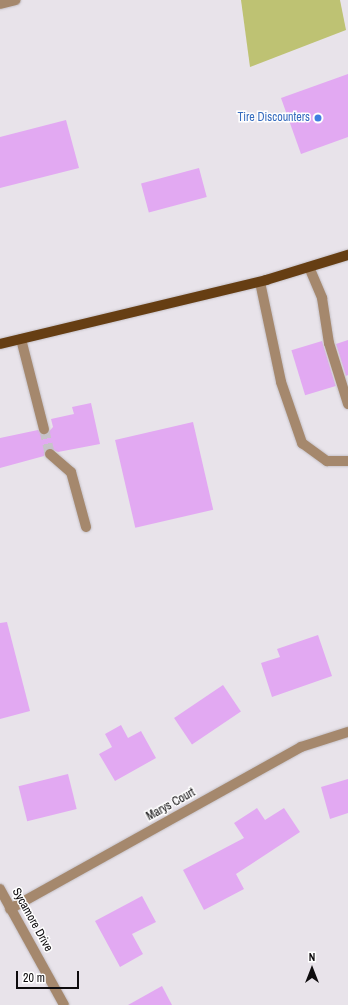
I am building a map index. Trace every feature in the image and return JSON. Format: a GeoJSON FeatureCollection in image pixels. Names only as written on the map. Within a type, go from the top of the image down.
{"type":"FeatureCollection","features":[{"type":"Feature","properties":{"kind":"main road"},"geometry":{"type":"LineString","coordinates":[[0,344],[260,282],[348,255]]}},
{"type":"Feature","properties":{"kind":"street"},"geometry":{"type":"LineString","coordinates":[[0,4],[16,0]]}},
{"type":"Feature","properties":{"kind":"street"},"geometry":{"type":"LineString","coordinates":[[308,267],[322,298],[329,343],[348,404]]}},
{"type":"Feature","properties":{"kind":"street"},"geometry":{"type":"LineString","coordinates":[[260,282],[281,382],[302,443],[327,461],[348,460]]}},
{"type":"Feature","properties":{"kind":"street"},"geometry":{"type":"LineString","coordinates":[[22,339],[44,429]]}},
{"type":"Feature","properties":{"kind":"street"},"geometry":{"type":"LineString","coordinates":[[50,454],[71,472],[86,527]]}},
{"type":"Feature","properties":{"kind":"street","name":"Marys Court"},"geometry":{"type":"LineString","coordinates":[[10,909],[301,746],[348,732]]}},
{"type":"Feature","properties":{"kind":"street","name":"Sycamore Drive"},"geometry":{"type":"LineString","coordinates":[[0,889],[64,1005]]}},
{"type":"Feature","properties":{"kind":"green space"},"geometry":{"type":"Polygon","coordinates":[[[241,0],[340,0],[346,30],[250,67],[241,0]]]}},
{"type":"Feature","properties":{"kind":"building","name":"Tire Discounters"},"geometry":{"type":"Polygon","coordinates":[[[348,74],[348,137],[301,154],[281,98],[348,74]]]}},
{"type":"Feature","properties":{"kind":"building"},"geometry":{"type":"Polygon","coordinates":[[[66,120],[79,168],[0,188],[0,137],[66,120]]]}},
{"type":"Feature","properties":{"kind":"building"},"geometry":{"type":"Polygon","coordinates":[[[199,168],[207,197],[149,213],[141,184],[199,168]]]}},
{"type":"Feature","properties":{"kind":"building"},"geometry":{"type":"Polygon","coordinates":[[[348,340],[348,375],[346,376],[336,344],[348,340]]]}},
{"type":"Feature","properties":{"kind":"building"},"geometry":{"type":"Polygon","coordinates":[[[322,341],[336,386],[305,395],[291,350],[322,341]]]}},
{"type":"Feature","properties":{"kind":"building"},"geometry":{"type":"Polygon","coordinates":[[[91,403],[100,444],[58,452],[48,448],[44,456],[0,468],[0,438],[38,430],[46,435],[53,427],[51,419],[74,414],[72,407],[91,403]]]}},
{"type":"Feature","properties":{"kind":"building"},"geometry":{"type":"Polygon","coordinates":[[[193,422],[213,510],[135,528],[115,440],[193,422]]]}},
{"type":"Feature","properties":{"kind":"building"},"geometry":{"type":"Polygon","coordinates":[[[7,622],[30,711],[0,719],[0,623],[7,622]]]}},
{"type":"Feature","properties":{"kind":"building"},"geometry":{"type":"Polygon","coordinates":[[[318,635],[332,676],[272,697],[261,663],[280,657],[277,649],[318,635]]]}},
{"type":"Feature","properties":{"kind":"building"},"geometry":{"type":"Polygon","coordinates":[[[223,685],[241,712],[192,745],[174,718],[223,685]]]}},
{"type":"Feature","properties":{"kind":"building"},"geometry":{"type":"Polygon","coordinates":[[[121,725],[128,738],[141,731],[156,758],[115,781],[99,754],[112,747],[105,734],[121,725]]]}},
{"type":"Feature","properties":{"kind":"building"},"geometry":{"type":"Polygon","coordinates":[[[68,774],[77,809],[27,821],[19,786],[68,774]]]}},
{"type":"Feature","properties":{"kind":"building"},"geometry":{"type":"Polygon","coordinates":[[[348,779],[348,813],[330,819],[321,787],[348,779]]]}},
{"type":"Feature","properties":{"kind":"building"},"geometry":{"type":"Polygon","coordinates":[[[257,808],[265,820],[284,808],[300,832],[236,874],[244,889],[204,910],[183,870],[244,838],[234,823],[257,808]]]}},
{"type":"Feature","properties":{"kind":"building"},"geometry":{"type":"Polygon","coordinates":[[[142,896],[156,922],[132,934],[143,954],[120,967],[95,921],[142,896]]]}},
{"type":"Feature","properties":{"kind":"building"},"geometry":{"type":"Polygon","coordinates":[[[162,986],[172,1005],[128,1005],[162,986]]]}},
{"type":"Feature","properties":{"kind":"tunnel"},"geometry":{"type":"LineString","coordinates":[[44,429],[50,454]]}},
{"type":"Feature","properties":{"kind":"place","name":"Tire Discounters"},"geometry":{"type":"Point","coordinates":[318,118]}}]}
